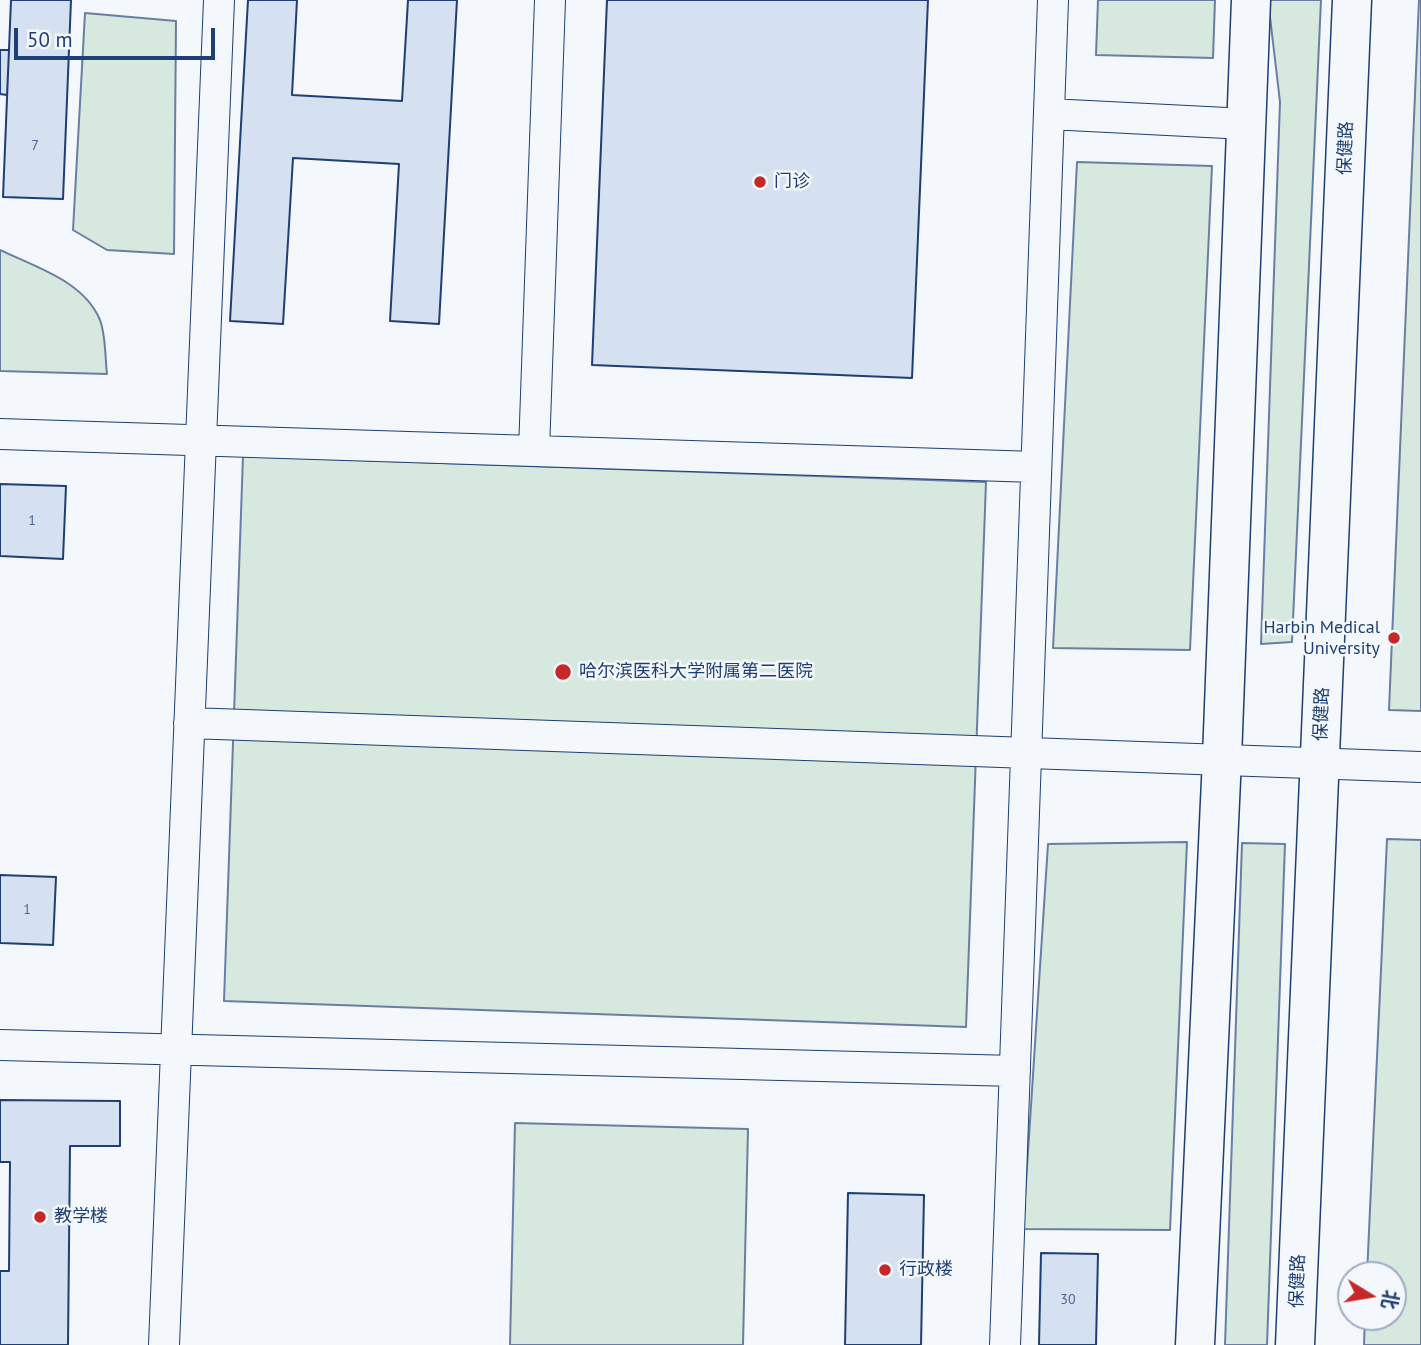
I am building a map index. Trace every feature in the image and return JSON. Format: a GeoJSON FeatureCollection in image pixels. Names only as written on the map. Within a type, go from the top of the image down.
{"type":"FeatureCollection","features":[{"type":"Feature","properties":{"kind":"main road"},"geometry":{"type":"LineString","coordinates":[[1195,1345],[1222,758],[1251,0]]}},
{"type":"Feature","properties":{"kind":"main road","name":"保健路"},"geometry":{"type":"LineString","coordinates":[[1295,1345],[1352,0]]}},
{"type":"Feature","properties":{"kind":"street"},"geometry":{"type":"LineString","coordinates":[[164,1345],[219,0]]}},
{"type":"Feature","properties":{"kind":"street"},"geometry":{"type":"LineString","coordinates":[[534,451],[551,0]]}},
{"type":"Feature","properties":{"kind":"street"},"geometry":{"type":"LineString","coordinates":[[1006,1345],[1053,0]]}},
{"type":"Feature","properties":{"kind":"street"},"geometry":{"type":"LineString","coordinates":[[1049,114],[1246,124]]}},
{"type":"Feature","properties":{"kind":"street"},"geometry":{"type":"LineString","coordinates":[[0,434],[1037,467]]}},
{"type":"Feature","properties":{"kind":"street"},"geometry":{"type":"LineString","coordinates":[[189,723],[1421,767]]}},
{"type":"Feature","properties":{"kind":"street"},"geometry":{"type":"LineString","coordinates":[[0,1045],[1015,1071]]}},
{"type":"Feature","properties":{"kind":"shaded area"},"geometry":{"type":"Polygon","coordinates":[[[1098,0],[1215,0],[1213,58],[1096,55],[1098,0]]]}},
{"type":"Feature","properties":{"kind":"shaded area"},"geometry":{"type":"Polygon","coordinates":[[[1268,0],[1321,0],[1292,642],[1261,644],[1280,102],[1268,0]]]}},
{"type":"Feature","properties":{"kind":"shaded area"},"geometry":{"type":"Polygon","coordinates":[[[1421,0],[1421,711],[1389,710],[1421,0]]]}},
{"type":"Feature","properties":{"kind":"shaded area"},"geometry":{"type":"Polygon","coordinates":[[[85,13],[176,21],[174,254],[107,250],[73,230],[85,13]]]}},
{"type":"Feature","properties":{"kind":"shaded area"},"geometry":{"type":"Polygon","coordinates":[[[1077,162],[1212,166],[1190,650],[1053,648],[1077,162]]]}},
{"type":"Feature","properties":{"kind":"shaded area"},"geometry":{"type":"Polygon","coordinates":[[[0,250],[71,285],[93,306],[102,326],[107,374],[0,371],[0,250]]]}},
{"type":"Feature","properties":{"kind":"shaded area"},"geometry":{"type":"Polygon","coordinates":[[[243,456],[986,482],[966,1027],[224,1001],[243,456]]]}},
{"type":"Feature","properties":{"kind":"shaded area"},"geometry":{"type":"Polygon","coordinates":[[[1387,839],[1421,840],[1421,1345],[1364,1345],[1364,1331],[1407,1331],[1407,1261],[1368,1261],[1387,839]]]}},
{"type":"Feature","properties":{"kind":"shaded area"},"geometry":{"type":"Polygon","coordinates":[[[1187,842],[1170,1230],[1023,1229],[1048,844],[1187,842]]]}},
{"type":"Feature","properties":{"kind":"shaded area"},"geometry":{"type":"Polygon","coordinates":[[[1242,843],[1285,844],[1267,1345],[1225,1345],[1242,843]]]}},
{"type":"Feature","properties":{"kind":"shaded area"},"geometry":{"type":"Polygon","coordinates":[[[515,1123],[748,1129],[743,1345],[510,1345],[515,1123]]]}},
{"type":"Feature","properties":{"kind":"building"},"geometry":{"type":"Polygon","coordinates":[[[11,0],[71,0],[63,199],[3,197],[11,0]]]}},
{"type":"Feature","properties":{"kind":"building"},"geometry":{"type":"Polygon","coordinates":[[[248,0],[297,0],[292,95],[402,101],[408,0],[457,0],[439,324],[390,321],[399,164],[293,158],[283,324],[230,321],[248,0]]]}},
{"type":"Feature","properties":{"kind":"building","name":"门诊"},"geometry":{"type":"Polygon","coordinates":[[[607,0],[928,0],[912,378],[592,365],[607,0]]]}},
{"type":"Feature","properties":{"kind":"building"},"geometry":{"type":"Polygon","coordinates":[[[0,50],[9,50],[7,95],[0,94],[0,50]]]}},
{"type":"Feature","properties":{"kind":"building"},"geometry":{"type":"Polygon","coordinates":[[[0,484],[66,486],[63,559],[0,556],[0,484]]]}},
{"type":"Feature","properties":{"kind":"building"},"geometry":{"type":"Polygon","coordinates":[[[0,875],[56,877],[53,945],[0,943],[0,875]]]}},
{"type":"Feature","properties":{"kind":"building","name":"教学楼"},"geometry":{"type":"Polygon","coordinates":[[[0,1100],[120,1101],[120,1146],[70,1146],[68,1345],[0,1345],[0,1271],[9,1271],[10,1162],[0,1162],[0,1100]]]}},
{"type":"Feature","properties":{"kind":"building","name":"行政楼"},"geometry":{"type":"Polygon","coordinates":[[[848,1193],[924,1195],[921,1345],[845,1345],[848,1193]]]}},
{"type":"Feature","properties":{"kind":"building"},"geometry":{"type":"Polygon","coordinates":[[[1041,1253],[1098,1254],[1096,1345],[1039,1345],[1041,1253]]]}},
{"type":"Feature","properties":{"kind":"place","name":"门诊"},"geometry":{"type":"Point","coordinates":[760,182]}},
{"type":"Feature","properties":{"kind":"place","name":"Harbin Medical University"},"geometry":{"type":"Point","coordinates":[1394,638]}},
{"type":"Feature","properties":{"kind":"place","name":"哈尔滨医科大学附属第二医院"},"geometry":{"type":"Point","coordinates":[563,672]}},
{"type":"Feature","properties":{"kind":"place","name":"教学楼"},"geometry":{"type":"Point","coordinates":[40,1217]}},
{"type":"Feature","properties":{"kind":"place","name":"行政楼"},"geometry":{"type":"Point","coordinates":[885,1270]}}]}
